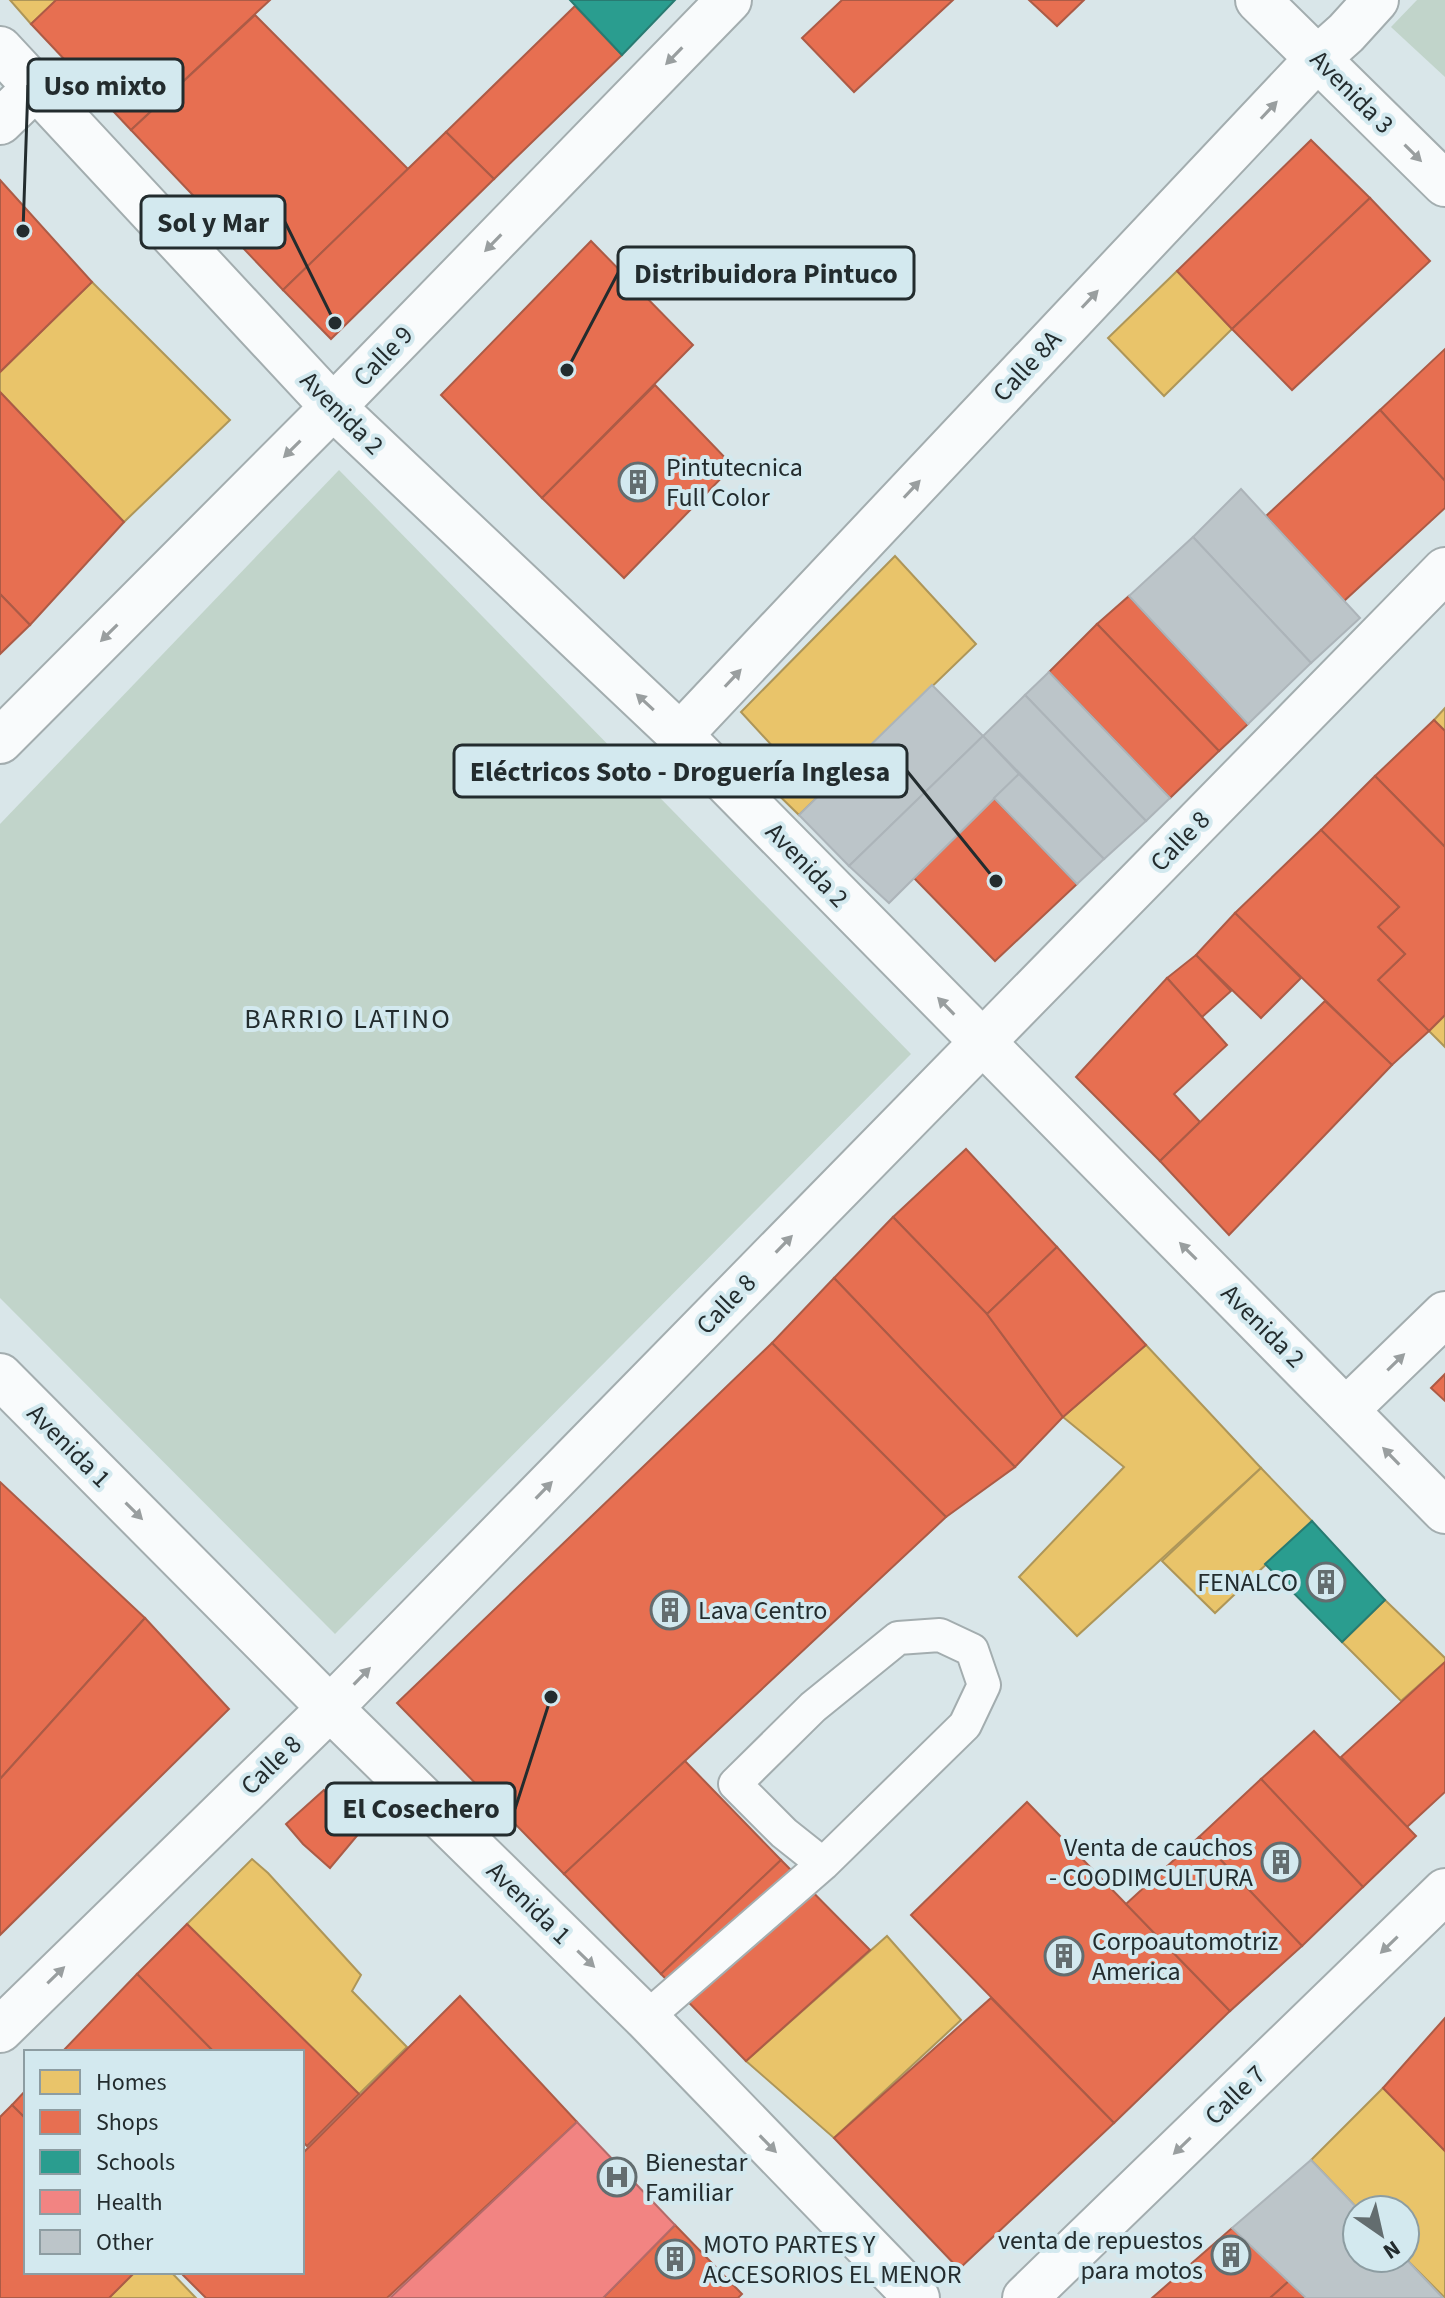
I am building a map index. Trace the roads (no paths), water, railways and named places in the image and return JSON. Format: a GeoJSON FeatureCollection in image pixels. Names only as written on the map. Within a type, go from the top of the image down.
{"type":"FeatureCollection","features":[{"type":"Feature","properties":{"kind":"street","name":"Calle 9"},"geometry":{"type":"LineString","coordinates":[[0,741],[333,407],[729,0]]}},
{"type":"Feature","properties":{"kind":"street","name":"Avenida 3"},"geometry":{"type":"LineString","coordinates":[[1258,0],[1445,184]]}},
{"type":"Feature","properties":{"kind":"street","name":"Calle 8A"},"geometry":{"type":"LineString","coordinates":[[680,735],[1376,0]]}},
{"type":"Feature","properties":{"kind":"street","name":"Avenida 2"},"geometry":{"type":"LineString","coordinates":[[0,49],[333,407],[680,735],[1445,1511]]}},
{"type":"Feature","properties":{"kind":"street"},"geometry":{"type":"LineString","coordinates":[[0,122],[36,87]]}},
{"type":"Feature","properties":{"kind":"street","name":"Calle 8"},"geometry":{"type":"LineString","coordinates":[[0,2030],[330,1708],[1445,570]]}},
{"type":"Feature","properties":{"kind":"street"},"geometry":{"type":"LineString","coordinates":[[1346,1410],[1445,1314]]}},
{"type":"Feature","properties":{"kind":"street","name":"Avenida 1"},"geometry":{"type":"LineString","coordinates":[[0,1377],[330,1708],[646,2018],[917,2298]]}},
{"type":"Feature","properties":{"kind":"street","name":"Calle 7"},"geometry":{"type":"LineString","coordinates":[[1025,2298],[1445,1891]]}},
{"type":"Feature","properties":{"kind":"lane"},"geometry":{"type":"LineString","coordinates":[[646,2018],[823,1864],[965,1725],[984,1685],[972,1650],[940,1635],[898,1638],[813,1707],[735,1784],[784,1833],[823,1864]]}},
{"type":"Feature","properties":{"kind":"place","name":"Uso mixto"},"geometry":{"type":"Point","coordinates":[23,231]}},
{"type":"Feature","properties":{"kind":"place","name":"Sol y Mar"},"geometry":{"type":"Point","coordinates":[335,323]}},
{"type":"Feature","properties":{"kind":"place","name":"Distribuidora Pintuco"},"geometry":{"type":"Point","coordinates":[567,370]}},
{"type":"Feature","properties":{"kind":"place","name":"Pintutecnica Full Color"},"geometry":{"type":"Point","coordinates":[638,482]}},
{"type":"Feature","properties":{"kind":"place","name":"Eléctricos Soto - Droguería Inglesa"},"geometry":{"type":"Point","coordinates":[996,881]}},
{"type":"Feature","properties":{"kind":"place","name":"FENALCO"},"geometry":{"type":"Point","coordinates":[1326,1582]}},
{"type":"Feature","properties":{"kind":"place","name":"Lava Centro"},"geometry":{"type":"Point","coordinates":[670,1610]}},
{"type":"Feature","properties":{"kind":"place","name":"El Cosechero"},"geometry":{"type":"Point","coordinates":[551,1697]}},
{"type":"Feature","properties":{"kind":"place","name":"Venta de cauchos - COODIMCULTURA"},"geometry":{"type":"Point","coordinates":[1281,1862]}},
{"type":"Feature","properties":{"kind":"place","name":"Corpoautomotriz America"},"geometry":{"type":"Point","coordinates":[1064,1956]}},
{"type":"Feature","properties":{"kind":"place","name":"Bienestar Familiar"},"geometry":{"type":"Point","coordinates":[617,2177]}},
{"type":"Feature","properties":{"kind":"place","name":"venta de repuestos para motos"},"geometry":{"type":"Point","coordinates":[1231,2255]}},
{"type":"Feature","properties":{"kind":"place","name":"MOTO PARTES Y ACCESORIOS EL MENOR"},"geometry":{"type":"Point","coordinates":[675,2259]}},
{"type":"Feature","properties":{"kind":"district","name":"BARRIO LATINO"},"geometry":{"type":"Point","coordinates":[348,1019]}}]}
